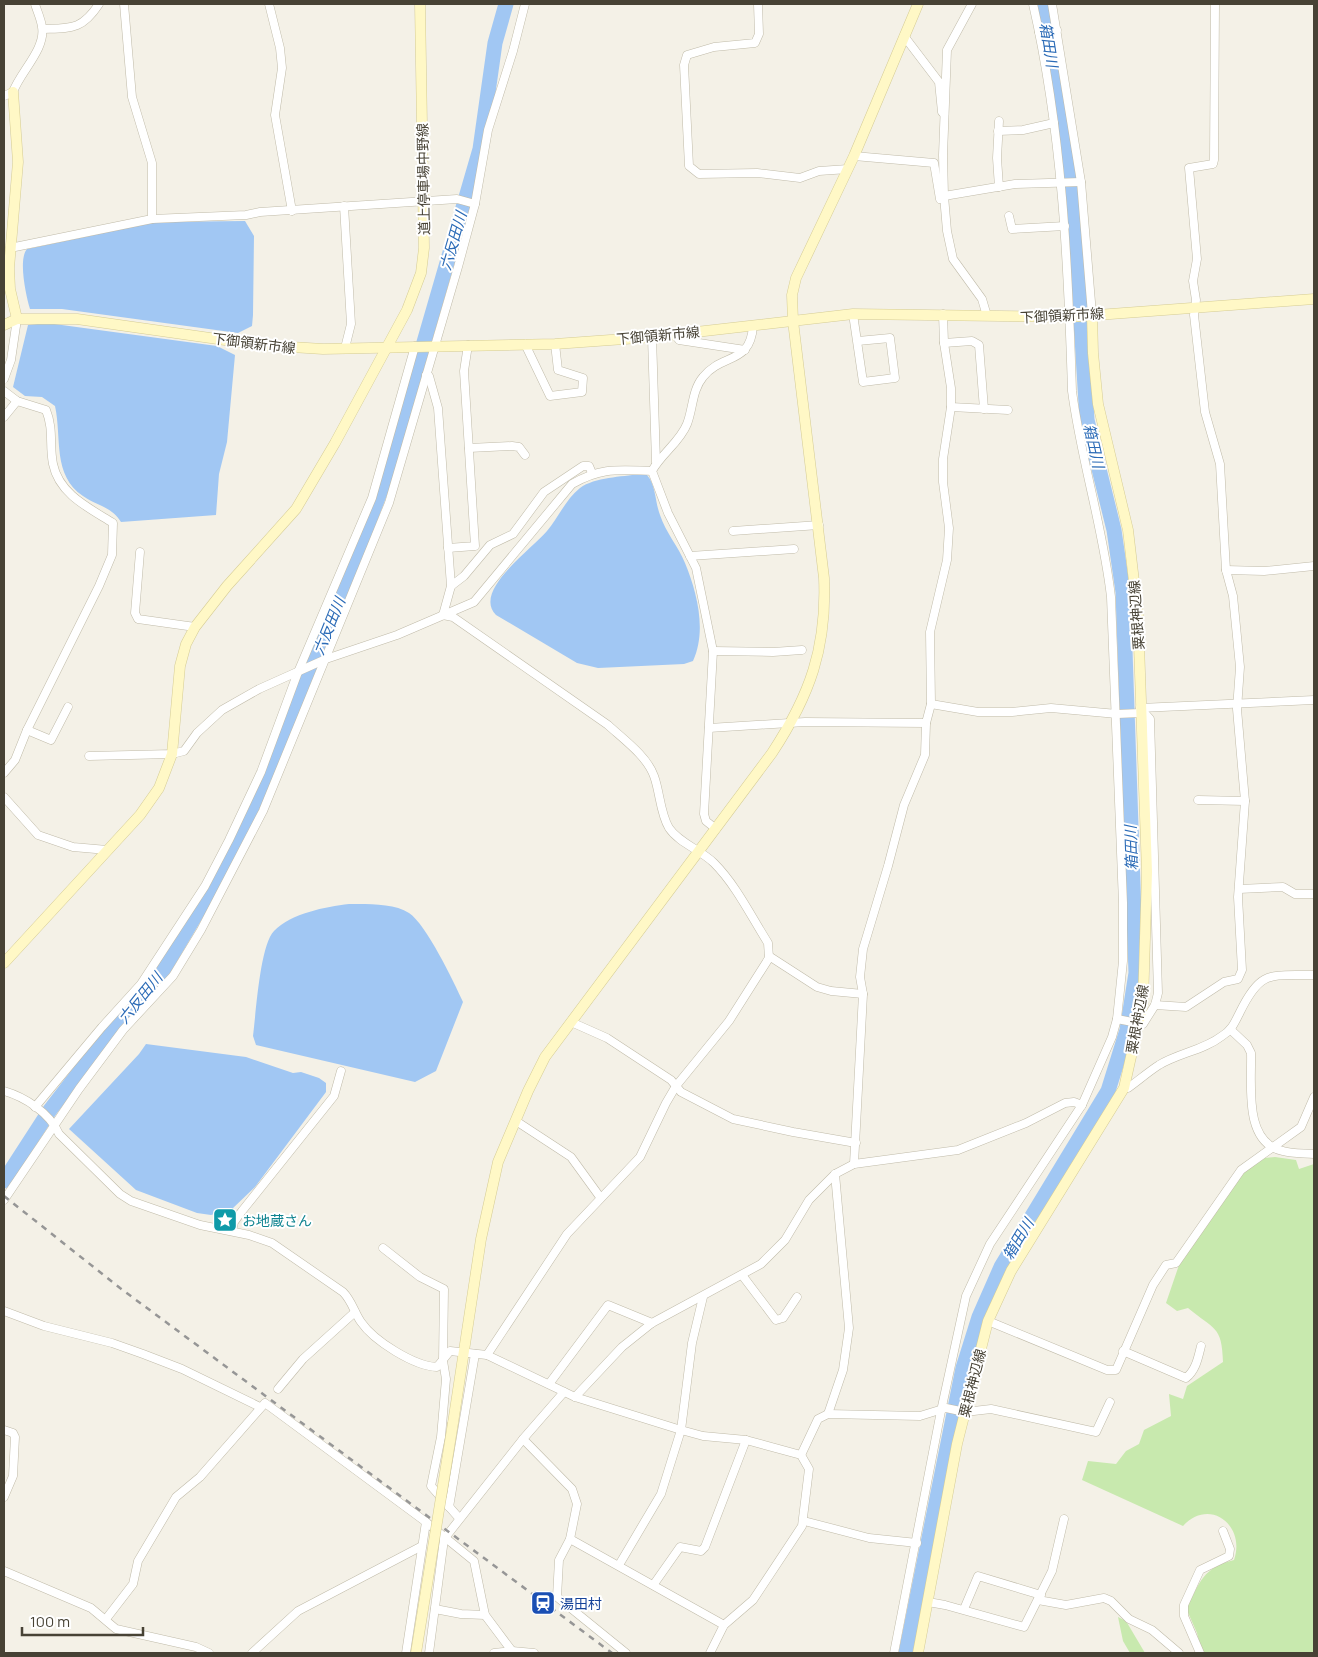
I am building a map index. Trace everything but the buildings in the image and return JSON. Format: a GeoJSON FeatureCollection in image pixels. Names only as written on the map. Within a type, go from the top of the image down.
{"type":"FeatureCollection","features":[{"type":"Feature","properties":{"kind":"main road","name":"道上停車場中野線"},"geometry":{"type":"LineString","coordinates":[[4,963],[140,814],[159,788],[172,754],[180,666],[186,644],[195,627],[227,586],[296,509],[336,443],[407,310],[421,273],[424,202],[420,4]]}},
{"type":"Feature","properties":{"kind":"main road"},"geometry":{"type":"LineString","coordinates":[[416,1653],[483,1229],[498,1162],[545,1057],[716,829],[792,722],[817,662],[822,633],[825,587],[793,321],[792,295],[796,278],[854,156],[918,4]]}},
{"type":"Feature","properties":{"kind":"main road"},"geometry":{"type":"LineString","coordinates":[[8,94],[18,162],[7,288],[17,320]]}},
{"type":"Feature","properties":{"kind":"main road","name":"下御領新市線"},"geometry":{"type":"LineString","coordinates":[[4,325],[17,320],[77,318],[291,348],[468,346],[555,344],[652,337],[854,314],[1071,317],[1195,306],[1314,299]]}},
{"type":"Feature","properties":{"kind":"main road","name":"粟根神辺線"},"geometry":{"type":"LineString","coordinates":[[918,1653],[963,1412],[988,1322],[1011,1271],[1124,1088],[1143,1003],[1146,961],[1147,872],[1138,616],[1128,530],[1098,404],[1090,314]]}},
{"type":"Feature","properties":{"kind":"street"},"geometry":{"type":"LineString","coordinates":[[8,94],[38,48],[42,29],[35,4]]}},
{"type":"Feature","properties":{"kind":"street"},"geometry":{"type":"LineString","coordinates":[[42,29],[80,25],[90,17],[99,4]]}},
{"type":"Feature","properties":{"kind":"street"},"geometry":{"type":"LineString","coordinates":[[124,4],[132,96],[152,163],[152,219]]}},
{"type":"Feature","properties":{"kind":"street"},"geometry":{"type":"LineString","coordinates":[[269,4],[280,48],[282,68],[275,115],[292,211]]}},
{"type":"Feature","properties":{"kind":"street"},"geometry":{"type":"LineString","coordinates":[[4,1200],[53,1124],[123,1030],[173,976],[201,930],[263,811],[323,660],[389,503],[475,204],[488,130],[513,51],[525,4]]}},
{"type":"Feature","properties":{"kind":"street"},"geometry":{"type":"LineString","coordinates":[[758,4],[759,34],[755,43],[714,47],[687,55],[684,65],[689,166],[699,174],[757,174],[787,178],[800,178],[819,171],[848,169]]}},
{"type":"Feature","properties":{"kind":"street"},"geometry":{"type":"LineString","coordinates":[[972,4],[947,50],[946,111],[944,114],[944,199],[947,231],[953,258],[982,299],[987,316]]}},
{"type":"Feature","properties":{"kind":"street"},"geometry":{"type":"LineString","coordinates":[[894,1653],[966,1296],[990,1244],[1082,1105],[1112,1037],[1117,1019],[1123,961],[1114,633],[1108,566],[1076,419],[1072,390],[1071,317],[1062,183],[1054,123],[1033,4]]}},
{"type":"Feature","properties":{"kind":"street"},"geometry":{"type":"LineString","coordinates":[[1052,4],[1081,182],[1090,314]]}},
{"type":"Feature","properties":{"kind":"street"},"geometry":{"type":"LineString","coordinates":[[1215,4],[1214,160],[1213,164],[1189,168],[1197,259],[1193,281],[1195,306],[1206,412],[1220,464],[1226,570],[1237,626],[1240,667],[1237,709],[1245,801],[1239,889],[1242,977]]}},
{"type":"Feature","properties":{"kind":"street"},"geometry":{"type":"LineString","coordinates":[[1039,32],[1057,30]]}},
{"type":"Feature","properties":{"kind":"street"},"geometry":{"type":"LineString","coordinates":[[904,36],[940,82],[942,112],[944,114]]}},
{"type":"Feature","properties":{"kind":"street"},"geometry":{"type":"LineString","coordinates":[[998,187],[999,121]]}},
{"type":"Feature","properties":{"kind":"street"},"geometry":{"type":"LineString","coordinates":[[998,131],[1023,130],[1054,123]]}},
{"type":"Feature","properties":{"kind":"street"},"geometry":{"type":"LineString","coordinates":[[854,156],[934,163],[941,202],[944,199],[1014,184],[1081,182]]}},
{"type":"Feature","properties":{"kind":"street"},"geometry":{"type":"LineString","coordinates":[[10,248],[152,219],[246,215],[260,212],[424,202],[457,198],[475,204]]}},
{"type":"Feature","properties":{"kind":"street"},"geometry":{"type":"LineString","coordinates":[[344,206],[351,324],[345,348]]}},
{"type":"Feature","properties":{"kind":"street"},"geometry":{"type":"LineString","coordinates":[[1009,216],[1012,229],[1065,226]]}},
{"type":"Feature","properties":{"kind":"street"},"geometry":{"type":"LineString","coordinates":[[854,314],[863,382],[895,378],[890,338],[858,341]]}},
{"type":"Feature","properties":{"kind":"street"},"geometry":{"type":"LineString","coordinates":[[854,1164],[863,994],[860,977],[862,948],[888,866],[904,805],[926,755],[926,723],[931,704],[930,632],[947,560],[949,528],[943,482],[943,459],[951,407],[951,388],[944,344],[943,314]]}},
{"type":"Feature","properties":{"kind":"street"},"geometry":{"type":"LineString","coordinates":[[4,379],[11,360],[17,320]]}},
{"type":"Feature","properties":{"kind":"street"},"geometry":{"type":"LineString","coordinates":[[716,829],[706,822],[704,814],[713,651],[702,587],[690,556],[668,513],[652,471],[656,462],[687,426],[694,397],[703,376],[713,368],[742,355],[753,339],[753,325]]}},
{"type":"Feature","properties":{"kind":"street"},"geometry":{"type":"LineString","coordinates":[[675,334],[678,340],[745,350]]}},
{"type":"Feature","properties":{"kind":"street"},"geometry":{"type":"LineString","coordinates":[[652,337],[656,462]]}},
{"type":"Feature","properties":{"kind":"street"},"geometry":{"type":"LineString","coordinates":[[944,344],[972,342],[979,345],[984,409]]}},
{"type":"Feature","properties":{"kind":"street"},"geometry":{"type":"LineString","coordinates":[[525,344],[550,396],[582,392],[583,378],[558,370],[555,344]]}},
{"type":"Feature","properties":{"kind":"street"},"geometry":{"type":"LineString","coordinates":[[36,1108],[102,1027],[141,984],[205,886],[261,772],[300,671],[372,498],[416,346]]}},
{"type":"Feature","properties":{"kind":"street"},"geometry":{"type":"LineString","coordinates":[[448,548],[475,546],[464,371],[468,346]]}},
{"type":"Feature","properties":{"kind":"street"},"geometry":{"type":"LineString","coordinates":[[426,375],[429,376],[438,408],[451,586],[443,616]]}},
{"type":"Feature","properties":{"kind":"street"},"geometry":{"type":"LineString","coordinates":[[4,391],[17,401],[46,410],[52,428],[53,464],[61,485],[72,496],[113,522],[114,534],[112,555],[102,578],[27,730],[15,760],[4,773]]}},
{"type":"Feature","properties":{"kind":"street"},"geometry":{"type":"LineString","coordinates":[[4,417],[17,401]]}},
{"type":"Feature","properties":{"kind":"street"},"geometry":{"type":"LineString","coordinates":[[951,407],[1008,410]]}},
{"type":"Feature","properties":{"kind":"street"},"geometry":{"type":"LineString","coordinates":[[470,448],[512,446],[519,447],[525,455]]}},
{"type":"Feature","properties":{"kind":"street"},"geometry":{"type":"LineString","coordinates":[[451,586],[464,576],[490,546],[513,534],[544,492],[584,466],[589,466],[592,473]]}},
{"type":"Feature","properties":{"kind":"street"},"geometry":{"type":"LineString","coordinates":[[89,756],[172,754],[184,751],[197,733],[222,710],[259,689],[323,660],[396,635],[474,602],[562,493],[572,484],[592,473],[614,470],[652,471]]}},
{"type":"Feature","properties":{"kind":"street"},"geometry":{"type":"LineString","coordinates":[[732,531],[819,525]]}},
{"type":"Feature","properties":{"kind":"street"},"geometry":{"type":"LineString","coordinates":[[690,556],[794,549]]}},
{"type":"Feature","properties":{"kind":"street"},"geometry":{"type":"LineString","coordinates":[[140,552],[135,612],[138,619],[195,627]]}},
{"type":"Feature","properties":{"kind":"street"},"geometry":{"type":"LineString","coordinates":[[1226,570],[1264,571],[1314,566]]}},
{"type":"Feature","properties":{"kind":"street"},"geometry":{"type":"LineString","coordinates":[[443,616],[453,617],[469,628],[608,725],[628,744],[648,765],[654,775],[666,822],[670,830],[712,861],[723,872],[768,943],[769,956],[729,1021],[676,1086],[640,1157],[600,1197],[558,1245],[487,1355]]}},
{"type":"Feature","properties":{"kind":"street"},"geometry":{"type":"LineString","coordinates":[[713,651],[773,652],[802,650]]}},
{"type":"Feature","properties":{"kind":"street"},"geometry":{"type":"LineString","coordinates":[[931,704],[978,712],[1012,712],[1051,708],[1117,714],[1140,710],[1238,703],[1314,700]]}},
{"type":"Feature","properties":{"kind":"street"},"geometry":{"type":"LineString","coordinates":[[27,730],[51,740],[68,707]]}},
{"type":"Feature","properties":{"kind":"street"},"geometry":{"type":"LineString","coordinates":[[1117,1019],[1143,1024],[1155,1005],[1158,993],[1150,719],[1140,710]]}},
{"type":"Feature","properties":{"kind":"street"},"geometry":{"type":"LineString","coordinates":[[709,728],[792,722],[926,723]]}},
{"type":"Feature","properties":{"kind":"street"},"geometry":{"type":"LineString","coordinates":[[4,797],[38,835],[73,847],[107,850]]}},
{"type":"Feature","properties":{"kind":"street"},"geometry":{"type":"LineString","coordinates":[[1198,800],[1245,801]]}},
{"type":"Feature","properties":{"kind":"street"},"geometry":{"type":"LineString","coordinates":[[1239,889],[1283,887],[1295,894],[1314,894]]}},
{"type":"Feature","properties":{"kind":"street"},"geometry":{"type":"LineString","coordinates":[[769,956],[817,987],[831,991],[863,994]]}},
{"type":"Feature","properties":{"kind":"street"},"geometry":{"type":"LineString","coordinates":[[1155,1005],[1186,1007],[1224,982],[1242,977],[1254,983],[1276,976],[1314,975]]}},
{"type":"Feature","properties":{"kind":"street"},"geometry":{"type":"LineString","coordinates":[[1124,1088],[1128,1088],[1159,1065],[1211,1043],[1231,1030],[1254,983]]}},
{"type":"Feature","properties":{"kind":"street"},"geometry":{"type":"LineString","coordinates":[[571,1022],[607,1038],[671,1080],[681,1092],[734,1118],[793,1132],[856,1143]]}},
{"type":"Feature","properties":{"kind":"street"},"geometry":{"type":"LineString","coordinates":[[1231,1030],[1247,1045],[1251,1053],[1254,1120],[1260,1136],[1273,1148],[1283,1151],[1314,1154]]}},
{"type":"Feature","properties":{"kind":"street"},"geometry":{"type":"LineString","coordinates":[[232,1231],[234,1222],[242,1210],[334,1096],[341,1071]]}},
{"type":"Feature","properties":{"kind":"street"},"geometry":{"type":"LineString","coordinates":[[4,1091],[36,1108],[53,1124],[59,1134],[120,1194],[131,1200],[200,1225],[232,1231],[272,1243],[305,1264],[350,1299],[361,1322],[373,1336],[406,1357],[437,1368],[450,1351],[487,1355],[564,1392],[681,1430],[703,1436],[746,1440],[801,1455],[810,1468],[804,1521],[753,1600],[724,1625],[710,1653]]}},
{"type":"Feature","properties":{"kind":"street"},"geometry":{"type":"LineString","coordinates":[[988,1322],[1107,1370],[1116,1370],[1153,1285],[1166,1265],[1176,1263],[1240,1170],[1301,1127],[1314,1097]]}},
{"type":"Feature","properties":{"kind":"street"},"geometry":{"type":"LineString","coordinates":[[575,1396],[622,1347],[652,1323],[761,1264],[785,1240],[809,1200],[835,1174],[854,1164],[958,1150],[1026,1123],[1065,1103],[1074,1102],[1082,1105]]}},
{"type":"Feature","properties":{"kind":"street"},"geometry":{"type":"LineString","coordinates":[[516,1121],[571,1157],[600,1197]]}},
{"type":"Feature","properties":{"kind":"street"},"geometry":{"type":"LineString","coordinates":[[828,1414],[843,1370],[849,1328],[835,1174]]}},
{"type":"Feature","properties":{"kind":"street"},"geometry":{"type":"LineString","coordinates":[[383,1248],[420,1277],[444,1289],[443,1361],[446,1379],[441,1437],[431,1486],[459,1518]]}},
{"type":"Feature","properties":{"kind":"street"},"geometry":{"type":"LineString","coordinates":[[742,1274],[776,1320],[783,1318],[797,1297]]}},
{"type":"Feature","properties":{"kind":"street"},"geometry":{"type":"LineString","coordinates":[[618,1565],[661,1494],[681,1430],[692,1343],[703,1297]]}},
{"type":"Feature","properties":{"kind":"street"},"geometry":{"type":"LineString","coordinates":[[549,1384],[608,1305],[652,1323]]}},
{"type":"Feature","properties":{"kind":"street"},"geometry":{"type":"LineString","coordinates":[[4,1311],[44,1326],[112,1343],[143,1354],[182,1369],[260,1407]]}},
{"type":"Feature","properties":{"kind":"street"},"geometry":{"type":"LineString","coordinates":[[278,1390],[303,1360],[355,1312]]}},
{"type":"Feature","properties":{"kind":"street"},"geometry":{"type":"LineString","coordinates":[[1123,1351],[1186,1378],[1197,1362],[1201,1346]]}},
{"type":"Feature","properties":{"kind":"street"},"geometry":{"type":"LineString","coordinates":[[450,1507],[475,1354]]}},
{"type":"Feature","properties":{"kind":"street"},"geometry":{"type":"LineString","coordinates":[[429,1653],[444,1539],[459,1518],[564,1392]]}},
{"type":"Feature","properties":{"kind":"street"},"geometry":{"type":"LineString","coordinates":[[801,1455],[818,1419],[828,1414],[920,1416],[943,1409],[963,1412],[991,1409],[1096,1432],[1110,1402]]}},
{"type":"Feature","properties":{"kind":"street"},"geometry":{"type":"LineString","coordinates":[[106,1619],[133,1584],[138,1561],[176,1497],[200,1477],[265,1403],[426,1522],[444,1539],[474,1561],[485,1616],[512,1652]]}},
{"type":"Feature","properties":{"kind":"street"},"geometry":{"type":"LineString","coordinates":[[4,1430],[13,1433],[15,1437],[13,1476],[4,1497]]}},
{"type":"Feature","properties":{"kind":"street"},"geometry":{"type":"LineString","coordinates":[[524,1439],[572,1489],[577,1504],[570,1539],[559,1560],[557,1597],[626,1653]]}},
{"type":"Feature","properties":{"kind":"street"},"geometry":{"type":"LineString","coordinates":[[654,1584],[680,1546],[701,1551],[705,1547],[746,1440]]}},
{"type":"Feature","properties":{"kind":"street"},"geometry":{"type":"LineString","coordinates":[[928,1602],[1024,1627],[1052,1571],[1064,1518]]}},
{"type":"Feature","properties":{"kind":"street"},"geometry":{"type":"LineString","coordinates":[[804,1521],[869,1538],[917,1544]]}},
{"type":"Feature","properties":{"kind":"street"},"geometry":{"type":"LineString","coordinates":[[406,1653],[426,1522]]}},
{"type":"Feature","properties":{"kind":"street"},"geometry":{"type":"LineString","coordinates":[[1200,1653],[1184,1616],[1184,1605],[1200,1570],[1229,1556],[1230,1549],[1223,1531]]}},
{"type":"Feature","properties":{"kind":"street"},"geometry":{"type":"LineString","coordinates":[[570,1539],[654,1584],[724,1625]]}},
{"type":"Feature","properties":{"kind":"street"},"geometry":{"type":"LineString","coordinates":[[252,1653],[298,1610],[422,1546]]}},
{"type":"Feature","properties":{"kind":"street"},"geometry":{"type":"LineString","coordinates":[[4,1571],[91,1608],[116,1629],[130,1634],[196,1647],[209,1653]]}},
{"type":"Feature","properties":{"kind":"street"},"geometry":{"type":"LineString","coordinates":[[964,1610],[978,1576],[1039,1598],[1066,1605],[1104,1598],[1111,1601],[1129,1619],[1152,1630],[1179,1653]]}},
{"type":"Feature","properties":{"kind":"street"},"geometry":{"type":"LineString","coordinates":[[436,1609],[485,1616]]}},
{"type":"Feature","properties":{"kind":"street"},"geometry":{"type":"LineString","coordinates":[[494,1653],[534,1653]]}},
{"type":"Feature","properties":{"kind":"green space"},"geometry":{"type":"Polygon","coordinates":[[[1275,1157],[1296,1160],[1299,1169],[1314,1164],[1314,1653],[1202,1653],[1197,1633],[1186,1608],[1199,1584],[1209,1572],[1215,1567],[1234,1560],[1235,1536],[1230,1527],[1223,1519],[1214,1515],[1204,1514],[1193,1518],[1183,1526],[1082,1480],[1088,1461],[1116,1464],[1126,1451],[1139,1444],[1144,1430],[1171,1416],[1169,1394],[1183,1399],[1187,1386],[1223,1362],[1221,1341],[1215,1329],[1188,1308],[1177,1311],[1166,1303],[1179,1265],[1243,1172],[1265,1158],[1275,1157]]]}},
{"type":"Feature","properties":{"kind":"green space"},"geometry":{"type":"Polygon","coordinates":[[[1118,1617],[1126,1621],[1145,1653],[1130,1653],[1123,1641],[1118,1617]]]}},
{"type":"Feature","properties":{"kind":"water"},"geometry":{"type":"Polygon","coordinates":[[[245,221],[254,236],[253,315],[252,326],[238,333],[62,309],[30,309],[23,269],[24,254],[27,249],[155,222],[245,221]]]}},
{"type":"Feature","properties":{"kind":"water"},"geometry":{"type":"Polygon","coordinates":[[[47,323],[217,346],[235,355],[227,442],[219,474],[216,515],[121,522],[113,513],[83,496],[73,487],[62,467],[55,406],[42,397],[25,396],[13,387],[28,325],[47,323]]]}},
{"type":"Feature","properties":{"kind":"water"},"geometry":{"type":"Polygon","coordinates":[[[639,474],[647,475],[650,479],[658,510],[682,557],[693,586],[700,624],[697,649],[693,661],[684,664],[598,668],[577,663],[496,615],[491,605],[492,594],[498,583],[518,559],[547,531],[575,492],[586,484],[593,482],[639,474]]]}},
{"type":"Feature","properties":{"kind":"water"},"geometry":{"type":"Polygon","coordinates":[[[349,904],[396,907],[409,913],[416,919],[431,941],[463,1002],[436,1071],[415,1082],[256,1045],[253,1036],[259,980],[265,950],[274,931],[299,915],[319,909],[349,904]]]}},
{"type":"Feature","properties":{"kind":"water"},"geometry":{"type":"Polygon","coordinates":[[[146,1044],[246,1057],[293,1073],[301,1072],[319,1078],[326,1083],[326,1092],[255,1187],[232,1209],[211,1215],[197,1213],[136,1190],[69,1129],[139,1054],[146,1044]]]}},
{"type":"Feature","properties":{"kind":"waterway","name":"六反田川"},"geometry":{"type":"LineString","coordinates":[[4,1181],[50,1110],[105,1039],[155,984],[247,828],[337,607],[382,487],[480,149],[495,43],[506,4]]}},
{"type":"Feature","properties":{"kind":"waterway","name":"箱田川"},"geometry":{"type":"LineString","coordinates":[[906,1653],[963,1368],[979,1317],[1001,1267],[1108,1091],[1127,1030],[1136,973],[1123,592],[1114,530],[1087,420],[1073,190],[1042,4]]}},
{"type":"Feature","properties":{"kind":"railway"},"geometry":{"type":"LineString","coordinates":[[4,1196],[120,1288],[612,1653]]}},
{"type":"Feature","properties":{"kind":"place","name":"お地蔵さん"},"geometry":{"type":"Point","coordinates":[225,1220]}},
{"type":"Feature","properties":{"kind":"place","name":"湯田村"},"geometry":{"type":"Point","coordinates":[543,1603]}}]}
